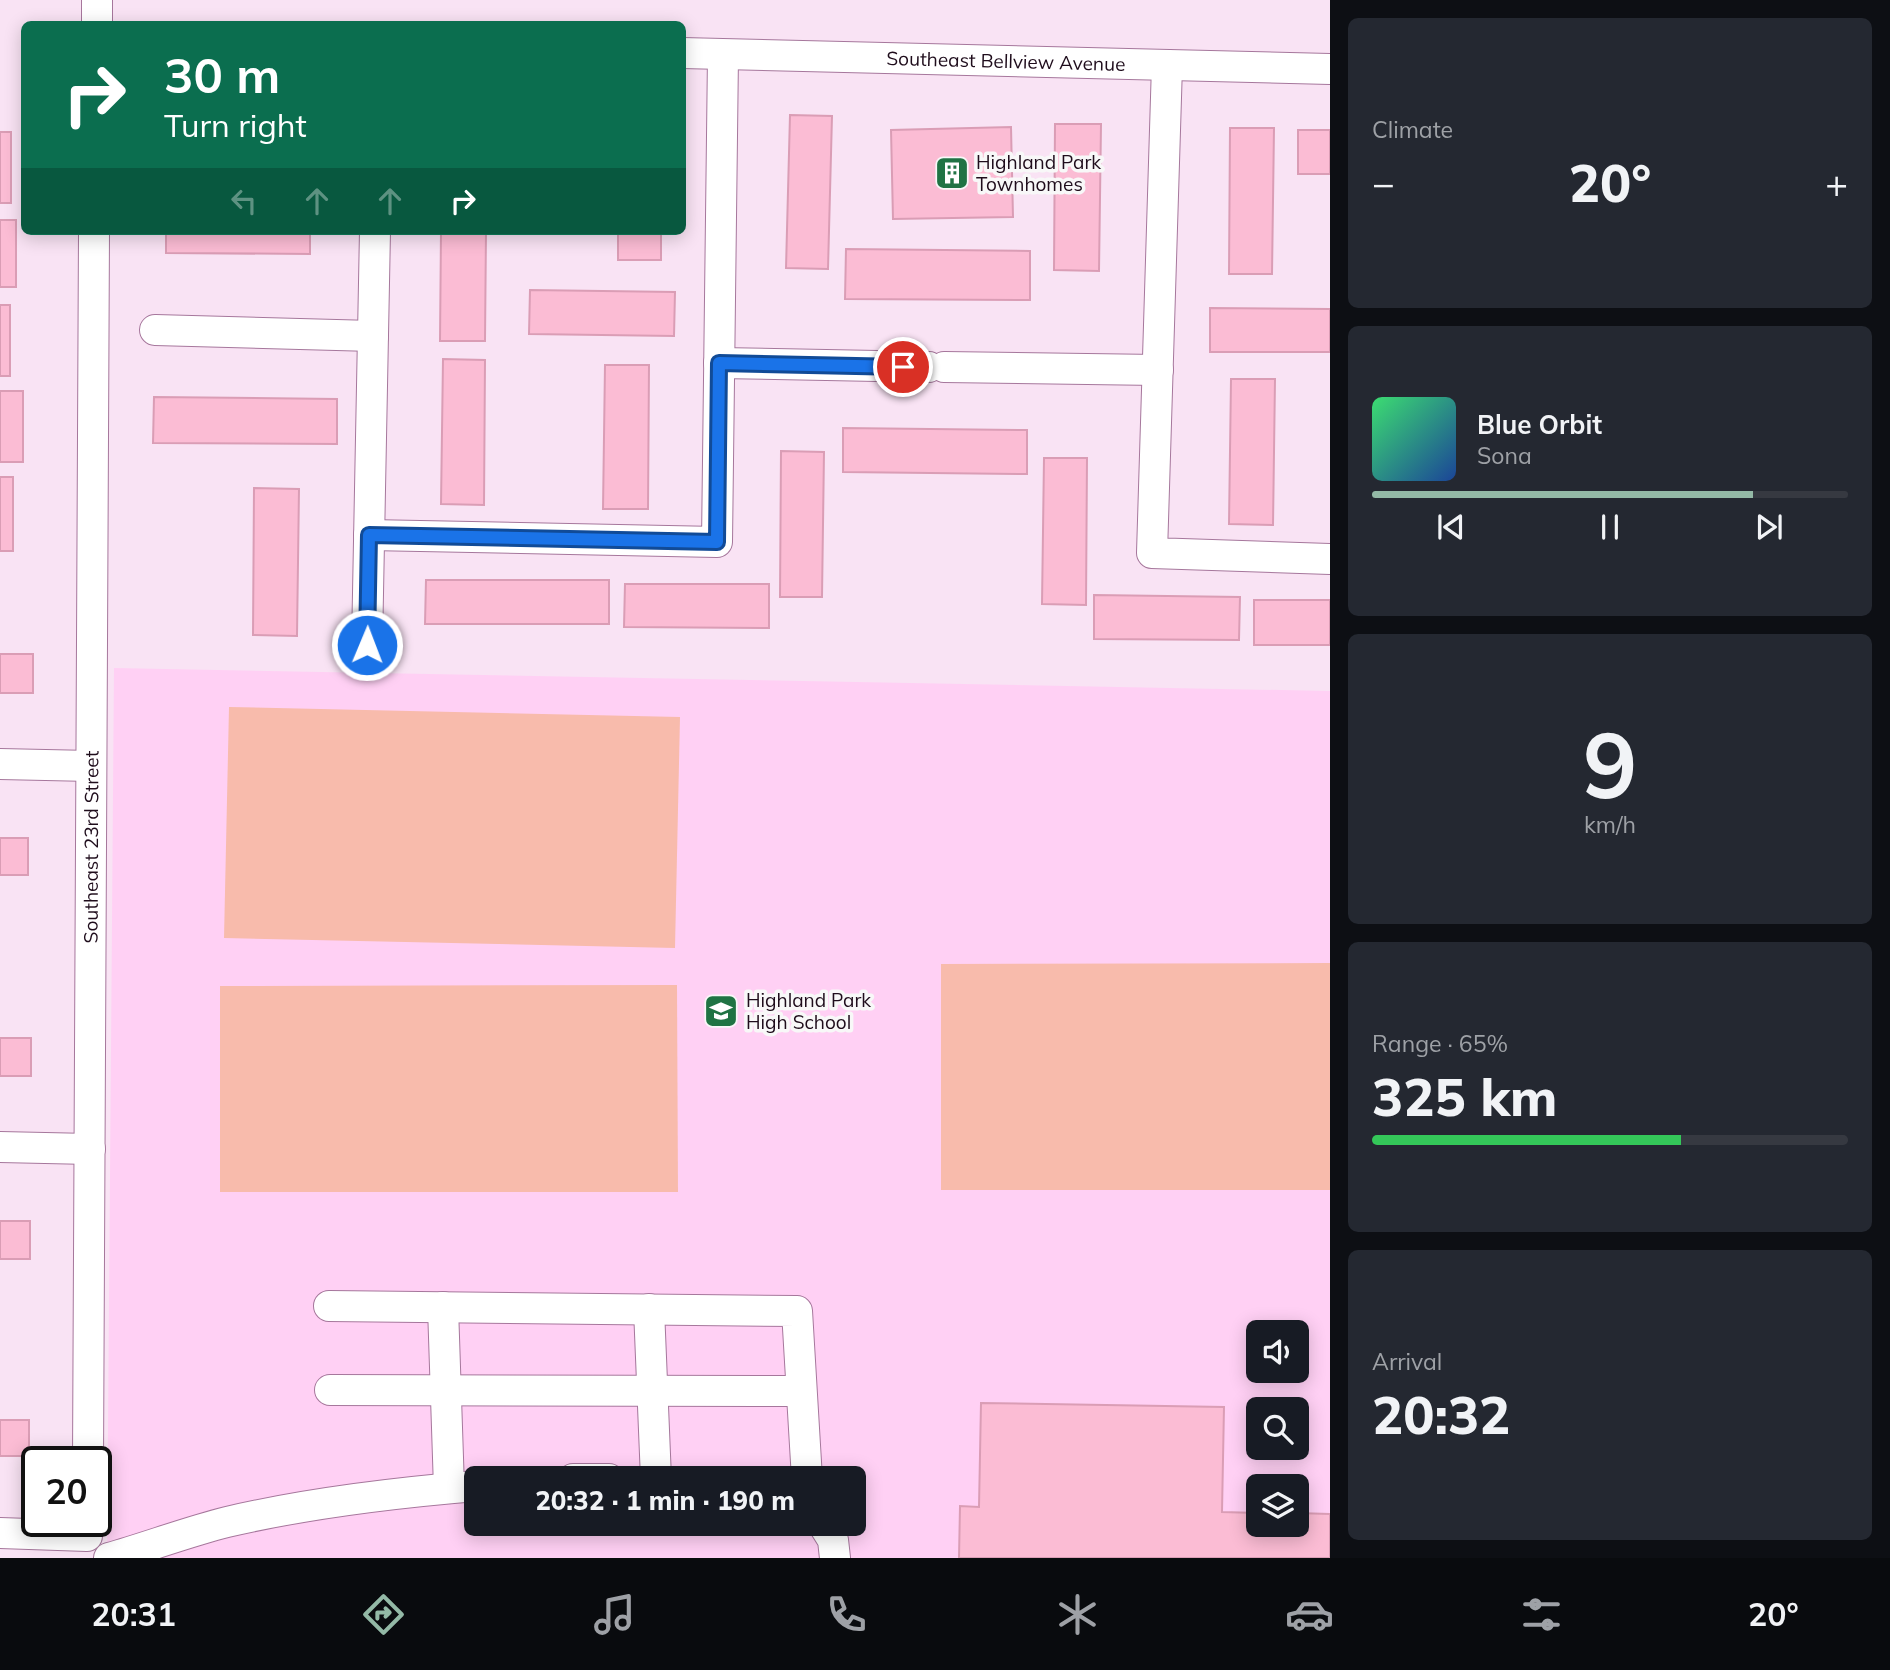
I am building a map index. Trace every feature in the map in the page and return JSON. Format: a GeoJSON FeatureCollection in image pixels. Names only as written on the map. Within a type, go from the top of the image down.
{"type":"FeatureCollection","features":[{"type":"Feature","properties":{"kind":"street"},"geometry":{"type":"LineString","coordinates":[[97,0],[97,21]]}},
{"type":"Feature","properties":{"kind":"street","name":"Southeast Bellview Avenue"},"geometry":{"type":"LineString","coordinates":[[686,53],[1330,69]]}},
{"type":"Feature","properties":{"kind":"street"},"geometry":{"type":"LineString","coordinates":[[369,535],[717,542],[723,55]]}},
{"type":"Feature","properties":{"kind":"street"},"geometry":{"type":"LineString","coordinates":[[1167,65],[1152,553],[1330,559]]}},
{"type":"Feature","properties":{"kind":"street","name":"Southeast 23rd Street"},"geometry":{"type":"LineString","coordinates":[[88,1446],[94,235]]}},
{"type":"Feature","properties":{"kind":"street"},"geometry":{"type":"LineString","coordinates":[[367,645],[374,235]]}},
{"type":"Feature","properties":{"kind":"street"},"geometry":{"type":"LineString","coordinates":[[155,330],[373,336]]}},
{"type":"Feature","properties":{"kind":"street"},"geometry":{"type":"LineString","coordinates":[[719,363],[1157,370]]}},
{"type":"Feature","properties":{"kind":"street"},"geometry":{"type":"LineString","coordinates":[[0,764],[92,766]]}},
{"type":"Feature","properties":{"kind":"street"},"geometry":{"type":"LineString","coordinates":[[0,1147],[90,1149]]}},
{"type":"Feature","properties":{"kind":"street"},"geometry":{"type":"LineString","coordinates":[[329,1306],[797,1311],[806,1466]]}},
{"type":"Feature","properties":{"kind":"street"},"geometry":{"type":"LineString","coordinates":[[109,1558],[226,1523],[340,1501],[463,1487],[446,1390],[443,1307]]}},
{"type":"Feature","properties":{"kind":"street"},"geometry":{"type":"LineString","coordinates":[[649,1309],[656,1466]]}},
{"type":"Feature","properties":{"kind":"street"},"geometry":{"type":"LineString","coordinates":[[330,1390],[801,1391]]}},
{"type":"Feature","properties":{"kind":"street"},"geometry":{"type":"LineString","coordinates":[[0,1533],[87,1538]]}},
{"type":"Feature","properties":{"kind":"street"},"geometry":{"type":"LineString","coordinates":[[830,1536],[835,1558]]}},
{"type":"Feature","properties":{"kind":"shaded area","name":"Highland Park High School"},"geometry":{"type":"Polygon","coordinates":[[[114,668],[1330,691],[1330,1558],[107,1558],[107,1537],[112,1537],[112,1446],[108,1446],[114,668]]]}},
{"type":"Feature","properties":{"kind":"shaded area"},"geometry":{"type":"Polygon","coordinates":[[[229,707],[680,717],[675,948],[224,938],[229,707]]]}},
{"type":"Feature","properties":{"kind":"shaded area"},"geometry":{"type":"Polygon","coordinates":[[[1330,963],[1330,1190],[941,1190],[941,964],[1330,963]]]}},
{"type":"Feature","properties":{"kind":"shaded area"},"geometry":{"type":"Polygon","coordinates":[[[677,985],[678,1192],[220,1192],[220,986],[677,985]]]}},
{"type":"Feature","properties":{"kind":"building"},"geometry":{"type":"Polygon","coordinates":[[[790,115],[832,116],[828,269],[786,268],[790,115]]]}},
{"type":"Feature","properties":{"kind":"building"},"geometry":{"type":"Polygon","coordinates":[[[1055,124],[1101,124],[1099,271],[1054,270],[1055,124]]]}},
{"type":"Feature","properties":{"kind":"building","name":"Highland Park Townhomes"},"geometry":{"type":"Polygon","coordinates":[[[1011,127],[1013,217],[893,219],[891,130],[1011,127]]]}},
{"type":"Feature","properties":{"kind":"building"},"geometry":{"type":"Polygon","coordinates":[[[1230,128],[1274,128],[1272,274],[1229,274],[1230,128]]]}},
{"type":"Feature","properties":{"kind":"building"},"geometry":{"type":"Polygon","coordinates":[[[1298,130],[1330,130],[1330,174],[1298,174],[1298,130]]]}},
{"type":"Feature","properties":{"kind":"building"},"geometry":{"type":"Polygon","coordinates":[[[0,132],[11,132],[11,203],[0,203],[0,132]]]}},
{"type":"Feature","properties":{"kind":"building"},"geometry":{"type":"Polygon","coordinates":[[[0,220],[16,220],[16,287],[0,287],[0,220]]]}},
{"type":"Feature","properties":{"kind":"building"},"geometry":{"type":"Polygon","coordinates":[[[166,235],[310,235],[310,254],[166,253],[166,235]]]}},
{"type":"Feature","properties":{"kind":"building"},"geometry":{"type":"Polygon","coordinates":[[[441,235],[486,235],[485,341],[440,341],[441,235]]]}},
{"type":"Feature","properties":{"kind":"building"},"geometry":{"type":"Polygon","coordinates":[[[618,235],[661,235],[661,260],[618,260],[618,235]]]}},
{"type":"Feature","properties":{"kind":"building"},"geometry":{"type":"Polygon","coordinates":[[[846,249],[1030,251],[1030,300],[845,299],[846,249]]]}},
{"type":"Feature","properties":{"kind":"building"},"geometry":{"type":"Polygon","coordinates":[[[530,290],[675,292],[674,336],[529,334],[530,290]]]}},
{"type":"Feature","properties":{"kind":"building"},"geometry":{"type":"Polygon","coordinates":[[[0,305],[10,305],[10,376],[0,376],[0,305]]]}},
{"type":"Feature","properties":{"kind":"building"},"geometry":{"type":"Polygon","coordinates":[[[1210,308],[1330,309],[1330,352],[1210,352],[1210,308]]]}},
{"type":"Feature","properties":{"kind":"building"},"geometry":{"type":"Polygon","coordinates":[[[443,359],[485,360],[484,505],[441,504],[443,359]]]}},
{"type":"Feature","properties":{"kind":"building"},"geometry":{"type":"Polygon","coordinates":[[[605,365],[649,365],[648,509],[603,509],[605,365]]]}},
{"type":"Feature","properties":{"kind":"building"},"geometry":{"type":"Polygon","coordinates":[[[1231,379],[1275,379],[1273,525],[1229,524],[1231,379]]]}},
{"type":"Feature","properties":{"kind":"building"},"geometry":{"type":"Polygon","coordinates":[[[0,391],[23,391],[23,462],[0,462],[0,391]]]}},
{"type":"Feature","properties":{"kind":"building"},"geometry":{"type":"Polygon","coordinates":[[[154,397],[337,399],[337,444],[153,443],[154,397]]]}},
{"type":"Feature","properties":{"kind":"building"},"geometry":{"type":"Polygon","coordinates":[[[843,428],[1027,430],[1027,474],[843,472],[843,428]]]}},
{"type":"Feature","properties":{"kind":"building"},"geometry":{"type":"Polygon","coordinates":[[[781,451],[824,452],[822,597],[780,597],[781,451]]]}},
{"type":"Feature","properties":{"kind":"building"},"geometry":{"type":"Polygon","coordinates":[[[1044,458],[1087,458],[1086,605],[1042,604],[1044,458]]]}},
{"type":"Feature","properties":{"kind":"building"},"geometry":{"type":"Polygon","coordinates":[[[0,477],[13,477],[13,551],[0,551],[0,477]]]}},
{"type":"Feature","properties":{"kind":"building"},"geometry":{"type":"Polygon","coordinates":[[[254,488],[299,489],[297,636],[253,635],[254,488]]]}},
{"type":"Feature","properties":{"kind":"building"},"geometry":{"type":"Polygon","coordinates":[[[426,580],[609,580],[609,624],[425,624],[426,580]]]}},
{"type":"Feature","properties":{"kind":"building"},"geometry":{"type":"Polygon","coordinates":[[[625,584],[769,584],[769,628],[624,627],[625,584]]]}},
{"type":"Feature","properties":{"kind":"building"},"geometry":{"type":"Polygon","coordinates":[[[1094,595],[1240,597],[1239,640],[1094,639],[1094,595]]]}},
{"type":"Feature","properties":{"kind":"building"},"geometry":{"type":"Polygon","coordinates":[[[1254,600],[1330,600],[1330,645],[1254,645],[1254,600]]]}},
{"type":"Feature","properties":{"kind":"building"},"geometry":{"type":"Polygon","coordinates":[[[0,654],[33,654],[33,693],[0,693],[0,654]]]}},
{"type":"Feature","properties":{"kind":"building"},"geometry":{"type":"Polygon","coordinates":[[[0,838],[28,838],[28,875],[0,875],[0,838]]]}},
{"type":"Feature","properties":{"kind":"building"},"geometry":{"type":"Polygon","coordinates":[[[0,1038],[31,1038],[31,1076],[0,1076],[0,1038]]]}},
{"type":"Feature","properties":{"kind":"building"},"geometry":{"type":"Polygon","coordinates":[[[0,1221],[30,1221],[30,1259],[0,1259],[0,1221]]]}},
{"type":"Feature","properties":{"kind":"building"},"geometry":{"type":"Polygon","coordinates":[[[981,1403],[1224,1407],[1222,1512],[1246,1513],[1246,1537],[1309,1537],[1309,1513],[1330,1514],[1330,1558],[959,1558],[960,1506],[979,1507],[981,1403]]]}},
{"type":"Feature","properties":{"kind":"building"},"geometry":{"type":"Polygon","coordinates":[[[0,1420],[29,1420],[29,1446],[21,1446],[21,1456],[0,1456],[0,1420]]]}},
{"type":"Feature","properties":{"kind":"place","name":"Highland Park Townhomes"},"geometry":{"type":"Point","coordinates":[952,173]}},
{"type":"Feature","properties":{"kind":"place","name":"Highland Park High School"},"geometry":{"type":"Point","coordinates":[721,1011]}},
{"type":"Feature","properties":{"kind":"route"},"geometry":{"type":"LineString","coordinates":[[367,645],[369,535],[717,542],[719,363],[903,367]]}}]}
